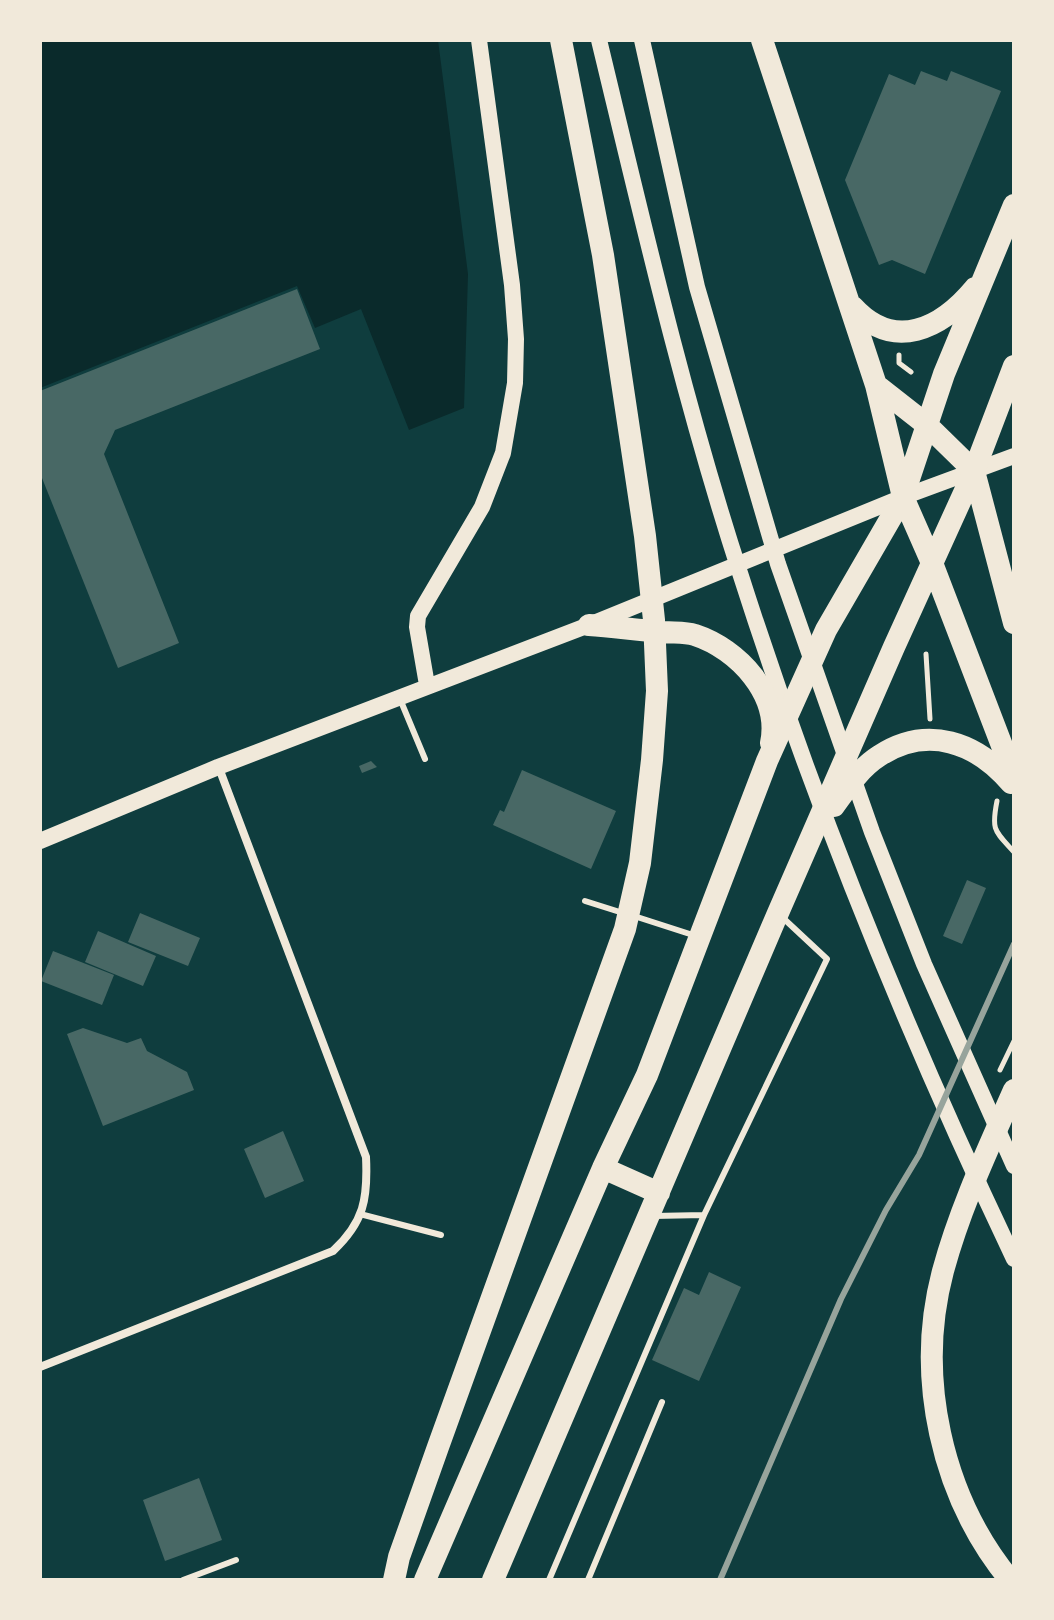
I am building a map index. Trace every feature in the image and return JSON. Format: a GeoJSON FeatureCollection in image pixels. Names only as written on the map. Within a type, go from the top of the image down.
{"type":"FeatureCollection","features":[{"type":"Feature","properties":{"kind":"highway"},"geometry":{"type":"LineString","coordinates":[[394,1580],[399,1557],[438,1447],[625,929],[640,863],[657,691],[650,573],[603,255],[561,40]]}},
{"type":"Feature","properties":{"kind":"highway"},"geometry":{"type":"LineString","coordinates":[[762,40],[876,385],[903,497],[932,563],[1014,777]]}},
{"type":"Feature","properties":{"kind":"highway"},"geometry":{"type":"LineString","coordinates":[[425,1580],[603,1168],[647,1075],[767,761],[826,630],[903,497],[944,374],[1014,205]]}},
{"type":"Feature","properties":{"kind":"highway"},"geometry":{"type":"LineString","coordinates":[[850,303],[866,321],[887,332],[900,333],[923,328],[949,314],[988,272]]}},
{"type":"Feature","properties":{"kind":"highway"},"geometry":{"type":"LineString","coordinates":[[493,1580],[778,913],[974,471],[1014,366]]}},
{"type":"Feature","properties":{"kind":"highway"},"geometry":{"type":"LineString","coordinates":[[876,385],[927,425],[974,471],[1014,623]]}},
{"type":"Feature","properties":{"kind":"highway"},"geometry":{"type":"LineString","coordinates":[[589,625],[692,634],[737,659],[750,671],[766,696],[772,736],[767,761]]}},
{"type":"Feature","properties":{"kind":"highway"},"geometry":{"type":"LineString","coordinates":[[812,836],[867,765],[881,754],[905,745],[929,740],[963,745],[982,755],[1014,786]]}},
{"type":"Feature","properties":{"kind":"highway"},"geometry":{"type":"LineString","coordinates":[[1010,1580],[980,1536],[949,1469],[939,1432],[932,1348],[935,1310],[943,1271],[981,1164],[1014,1090]]}},
{"type":"Feature","properties":{"kind":"highway"},"geometry":{"type":"LineString","coordinates":[[603,1168],[659,1193]]}},
{"type":"Feature","properties":{"kind":"main road"},"geometry":{"type":"LineString","coordinates":[[427,685],[417,627],[418,616],[482,507],[503,453],[515,383],[512,285],[479,40]]}},
{"type":"Feature","properties":{"kind":"main road"},"geometry":{"type":"LineString","coordinates":[[599,40],[698,434],[739,572],[841,859],[952,1127],[1014,1259]]}},
{"type":"Feature","properties":{"kind":"main road"},"geometry":{"type":"LineString","coordinates":[[642,40],[697,287],[783,579],[872,832],[924,964],[1014,1166]]}},
{"type":"Feature","properties":{"kind":"main road"},"geometry":{"type":"LineString","coordinates":[[40,841],[218,767],[589,625],[903,497],[1014,456]]}},
{"type":"Feature","properties":{"kind":"main road"},"geometry":{"type":"LineString","coordinates":[[981,1164],[1000,1141],[1014,1131]]}},
{"type":"Feature","properties":{"kind":"street"},"geometry":{"type":"LineString","coordinates":[[40,1367],[333,1251],[348,1237],[368,1190],[366,1157],[218,767]]}},
{"type":"Feature","properties":{"kind":"lane"},"geometry":{"type":"LineString","coordinates":[[399,696],[425,759]]}},
{"type":"Feature","properties":{"kind":"lane"},"geometry":{"type":"LineString","coordinates":[[585,901],[699,937]]}},
{"type":"Feature","properties":{"kind":"lane"},"geometry":{"type":"LineString","coordinates":[[549,1580],[704,1215],[827,959],[778,913]]}},
{"type":"Feature","properties":{"kind":"lane"},"geometry":{"type":"LineString","coordinates":[[360,1214],[441,1235]]}},
{"type":"Feature","properties":{"kind":"lane"},"geometry":{"type":"LineString","coordinates":[[649,1216],[704,1215]]}},
{"type":"Feature","properties":{"kind":"lane"},"geometry":{"type":"LineString","coordinates":[[588,1580],[662,1402]]}},
{"type":"Feature","properties":{"kind":"lane"},"geometry":{"type":"LineString","coordinates":[[183,1580],[236,1560]]}},
{"type":"Feature","properties":{"kind":"path"},"geometry":{"type":"LineString","coordinates":[[899,351],[899,363],[911,372]]}},
{"type":"Feature","properties":{"kind":"path"},"geometry":{"type":"LineString","coordinates":[[918,654],[936,649]]}},
{"type":"Feature","properties":{"kind":"path"},"geometry":{"type":"LineString","coordinates":[[926,654],[930,720]]}},
{"type":"Feature","properties":{"kind":"path"},"geometry":{"type":"LineString","coordinates":[[988,789],[997,801],[993,824],[997,836],[1014,852]]}},
{"type":"Feature","properties":{"kind":"water"},"geometry":{"type":"Polygon","coordinates":[[[40,40],[438,40],[468,274],[464,408],[409,430],[361,309],[315,328],[297,286],[40,388],[40,40]]]}},
{"type":"Feature","properties":{"kind":"building"},"geometry":{"type":"Polygon","coordinates":[[[921,71],[947,81],[951,71],[1001,91],[925,274],[892,260],[879,265],[845,180],[889,74],[915,85],[921,71]]]}},
{"type":"Feature","properties":{"kind":"building"},"geometry":{"type":"Polygon","coordinates":[[[297,289],[320,349],[115,430],[104,454],[179,643],[118,668],[40,473],[40,391],[297,289]]]}},
{"type":"Feature","properties":{"kind":"building"},"geometry":{"type":"Polygon","coordinates":[[[371,761],[377,767],[362,773],[359,766],[371,761]]]}},
{"type":"Feature","properties":{"kind":"building"},"geometry":{"type":"Polygon","coordinates":[[[522,770],[616,811],[591,869],[493,825],[500,810],[504,812],[522,770]]]}},
{"type":"Feature","properties":{"kind":"building"},"geometry":{"type":"Polygon","coordinates":[[[967,880],[986,888],[962,944],[943,936],[967,880]]]}},
{"type":"Feature","properties":{"kind":"building"},"geometry":{"type":"Polygon","coordinates":[[[140,913],[200,938],[188,966],[128,942],[140,913]]]}},
{"type":"Feature","properties":{"kind":"building"},"geometry":{"type":"Polygon","coordinates":[[[98,931],[156,956],[143,986],[85,962],[98,931]]]}},
{"type":"Feature","properties":{"kind":"building"},"geometry":{"type":"Polygon","coordinates":[[[53,951],[114,975],[102,1005],[41,981],[53,951]]]}},
{"type":"Feature","properties":{"kind":"building"},"geometry":{"type":"Polygon","coordinates":[[[83,1028],[127,1043],[141,1038],[147,1051],[187,1072],[194,1090],[103,1126],[67,1034],[83,1028]]]}},
{"type":"Feature","properties":{"kind":"building"},"geometry":{"type":"Polygon","coordinates":[[[283,1131],[304,1181],[265,1198],[244,1149],[283,1131]]]}},
{"type":"Feature","properties":{"kind":"building"},"geometry":{"type":"Polygon","coordinates":[[[709,1272],[741,1287],[699,1381],[652,1360],[684,1288],[699,1295],[709,1272]]]}},
{"type":"Feature","properties":{"kind":"building"},"geometry":{"type":"Polygon","coordinates":[[[199,1478],[222,1540],[165,1561],[143,1500],[199,1478]]]}},
{"type":"Feature","properties":{"kind":"railway"},"geometry":{"type":"LineString","coordinates":[[720,1580],[841,1299],[886,1210],[919,1155],[1014,944]]}}]}
